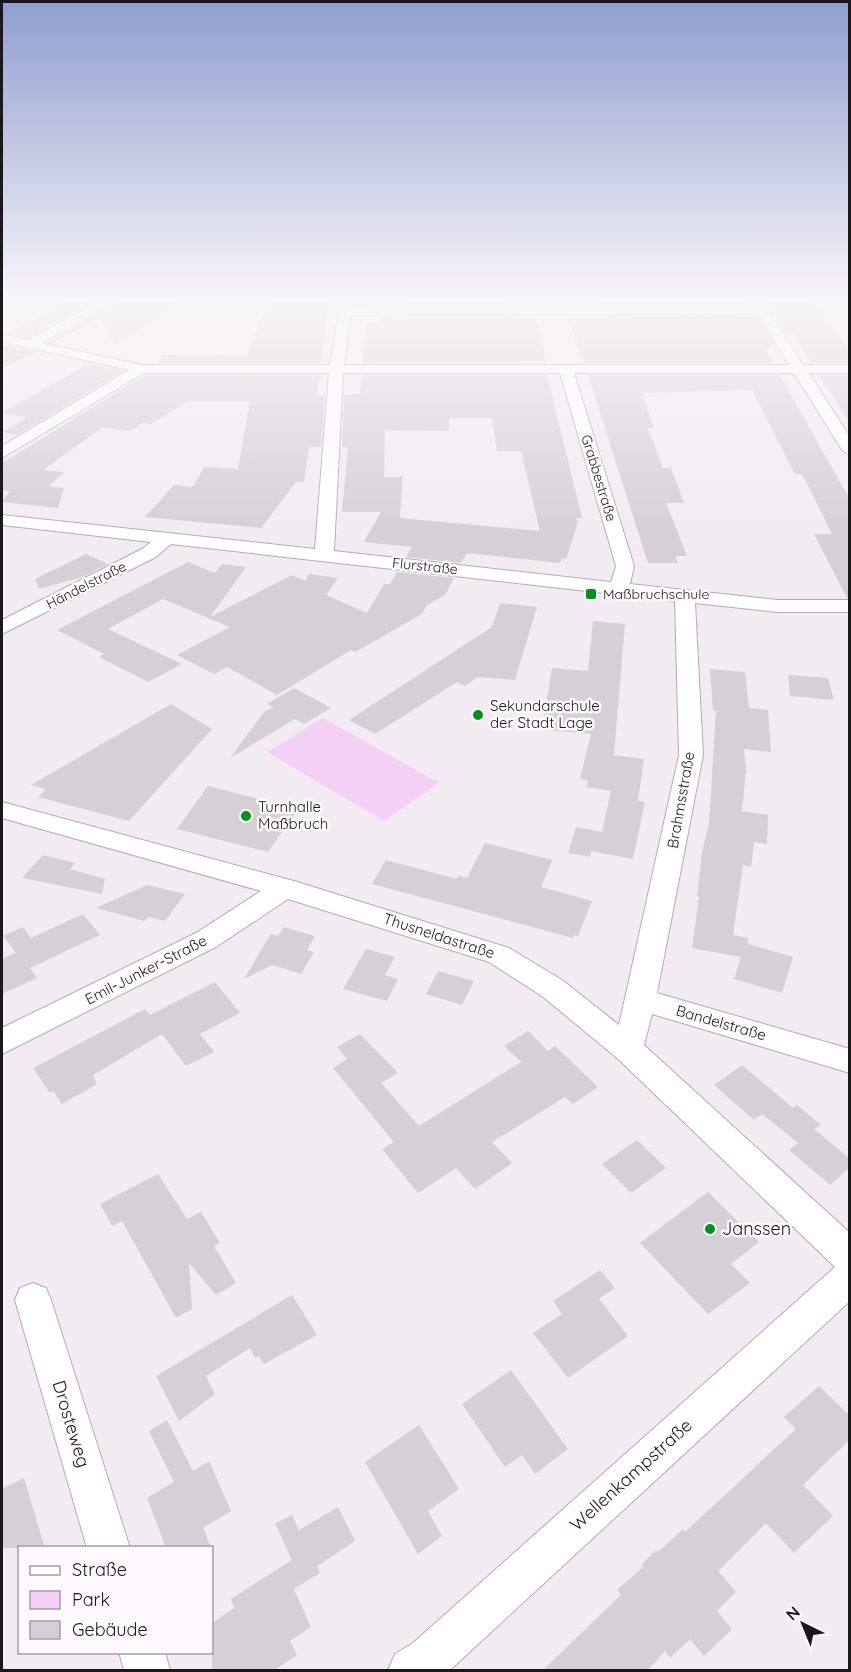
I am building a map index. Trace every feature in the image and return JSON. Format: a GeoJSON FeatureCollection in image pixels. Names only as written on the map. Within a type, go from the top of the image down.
{"type":"FeatureCollection","features":[{"type":"Feature","properties":{"kind":"street"},"geometry":{"type":"LineString","coordinates":[[2,453],[124,379]]}},
{"type":"Feature","properties":{"kind":"street"},"geometry":{"type":"LineString","coordinates":[[324,555],[335,379]]}},
{"type":"Feature","properties":{"kind":"street","name":"Grabbestraße"},"geometry":{"type":"LineString","coordinates":[[569,379],[625,566],[619,586]]}},
{"type":"Feature","properties":{"kind":"street"},"geometry":{"type":"LineString","coordinates":[[805,379],[843,428],[849,450]]}},
{"type":"Feature","properties":{"kind":"street","name":"Flurstraße"},"geometry":{"type":"LineString","coordinates":[[2,520],[619,586],[777,606],[849,606]]}},
{"type":"Feature","properties":{"kind":"street","name":"Händelstraße"},"geometry":{"type":"LineString","coordinates":[[2,628],[149,553],[167,538]]}},
{"type":"Feature","properties":{"kind":"street","name":"Brahmsstraße"},"geometry":{"type":"LineString","coordinates":[[641,1000],[691,755],[685,596]]}},
{"type":"Feature","properties":{"kind":"street","name":"Thusneldastraße"},"geometry":{"type":"LineString","coordinates":[[2,810],[285,888],[499,955],[552,988],[628,1049],[849,1257]]}},
{"type":"Feature","properties":{"kind":"street","name":"Emil-Junker-Straße"},"geometry":{"type":"LineString","coordinates":[[2,1042],[206,940],[285,888]]}},
{"type":"Feature","properties":{"kind":"street"},"geometry":{"type":"LineString","coordinates":[[628,1049],[641,1000]]}},
{"type":"Feature","properties":{"kind":"street","name":"Bandelstraße"},"geometry":{"type":"LineString","coordinates":[[641,1000],[849,1061]]}},
{"type":"Feature","properties":{"kind":"street","name":"Wellenkampstraße"},"geometry":{"type":"LineString","coordinates":[[411,1671],[429,1659],[849,1277]]}},
{"type":"Feature","properties":{"kind":"street","name":"Drosteweg"},"geometry":{"type":"LineString","coordinates":[[33,1300],[108,1546]]}},
{"type":"Feature","properties":{"kind":"street"},"geometry":{"type":"LineString","coordinates":[[142,1654],[147,1671]]}},
{"type":"Feature","properties":{"kind":"green space"},"geometry":{"type":"Polygon","coordinates":[[[323,718],[439,783],[384,821],[267,752],[323,718]]]}},
{"type":"Feature","properties":{"kind":"building"},"geometry":{"type":"Polygon","coordinates":[[[62,379],[110,379],[17,435],[3,432],[27,417],[2,413],[62,379]]]}},
{"type":"Feature","properties":{"kind":"building"},"geometry":{"type":"Polygon","coordinates":[[[138,379],[319,379],[317,395],[325,395],[321,447],[309,447],[304,482],[296,482],[261,528],[145,517],[174,485],[193,487],[204,467],[238,469],[250,401],[188,401],[151,424],[143,423],[130,431],[103,427],[43,470],[64,472],[49,486],[64,488],[58,508],[2,502],[10,491],[2,490],[2,463],[138,379]]]}},
{"type":"Feature","properties":{"kind":"building"},"geometry":{"type":"Polygon","coordinates":[[[362,379],[548,379],[582,518],[576,518],[578,522],[566,559],[562,558],[560,563],[467,553],[461,563],[406,557],[412,547],[364,542],[381,512],[342,512],[348,447],[342,447],[344,395],[360,394],[362,379]],[[449,418],[449,431],[385,430],[384,477],[401,477],[403,472],[400,518],[540,531],[521,451],[497,451],[492,418],[449,418]]]}},
{"type":"Feature","properties":{"kind":"building"},"geometry":{"type":"Polygon","coordinates":[[[589,379],[782,379],[849,498],[849,598],[814,534],[832,534],[805,479],[801,474],[795,474],[752,390],[642,393],[654,428],[648,428],[663,468],[671,468],[684,503],[666,503],[687,556],[675,556],[678,563],[648,563],[589,379]]]}},
{"type":"Feature","properties":{"kind":"building"},"geometry":{"type":"Polygon","coordinates":[[[822,379],[849,379],[849,422],[822,379]]]}},
{"type":"Feature","properties":{"kind":"building"},"geometry":{"type":"Polygon","coordinates":[[[86,554],[108,564],[82,577],[39,589],[35,579],[86,554]]]}},
{"type":"Feature","properties":{"kind":"building"},"geometry":{"type":"Polygon","coordinates":[[[188,562],[215,573],[222,564],[246,567],[210,617],[292,575],[305,581],[309,574],[338,578],[326,595],[367,613],[384,584],[390,584],[397,572],[454,578],[445,595],[427,605],[422,614],[355,652],[351,650],[277,695],[227,667],[214,674],[177,655],[230,627],[163,599],[108,629],[182,664],[148,682],[99,657],[104,654],[57,630],[188,562]]]}},
{"type":"Feature","properties":{"kind":"building"},"geometry":{"type":"Polygon","coordinates":[[[500,603],[537,607],[515,680],[477,677],[465,686],[457,682],[375,734],[349,720],[492,627],[500,603]]]}},
{"type":"Feature","properties":{"kind":"building"},"geometry":{"type":"Polygon","coordinates":[[[593,621],[625,624],[614,755],[644,759],[638,801],[645,802],[633,859],[591,851],[590,857],[568,853],[576,827],[602,832],[611,791],[587,787],[588,780],[580,779],[591,734],[542,730],[552,668],[588,671],[593,621]]]}},
{"type":"Feature","properties":{"kind":"building"},"geometry":{"type":"Polygon","coordinates":[[[710,669],[745,672],[749,708],[768,710],[771,752],[744,749],[746,771],[742,811],[768,815],[767,844],[754,842],[751,867],[743,865],[733,935],[748,938],[748,944],[793,957],[782,993],[734,979],[741,957],[692,948],[702,852],[709,824],[716,711],[713,711],[710,669]]]}},
{"type":"Feature","properties":{"kind":"building"},"geometry":{"type":"Polygon","coordinates":[[[788,675],[828,678],[834,700],[790,696],[788,675]]]}},
{"type":"Feature","properties":{"kind":"building"},"geometry":{"type":"Polygon","coordinates":[[[294,688],[331,708],[304,724],[295,719],[230,758],[264,712],[273,707],[267,704],[294,688]]]}},
{"type":"Feature","properties":{"kind":"building"},"geometry":{"type":"Polygon","coordinates":[[[171,704],[212,729],[129,821],[38,797],[46,789],[31,785],[171,704]]]}},
{"type":"Feature","properties":{"kind":"building","name":"Turnhalle Maßbruch"},"geometry":{"type":"Polygon","coordinates":[[[208,786],[298,809],[268,852],[177,829],[208,786]]]}},
{"type":"Feature","properties":{"kind":"building"},"geometry":{"type":"Polygon","coordinates":[[[485,843],[552,860],[541,887],[592,901],[578,936],[574,935],[573,938],[372,884],[386,860],[457,879],[458,876],[467,878],[485,843]]]}},
{"type":"Feature","properties":{"kind":"building"},"geometry":{"type":"Polygon","coordinates":[[[43,855],[75,863],[70,869],[105,879],[102,894],[22,878],[43,855]]]}},
{"type":"Feature","properties":{"kind":"building"},"geometry":{"type":"Polygon","coordinates":[[[147,885],[185,894],[165,921],[149,917],[144,921],[96,908],[147,885]]]}},
{"type":"Feature","properties":{"kind":"building"},"geometry":{"type":"Polygon","coordinates":[[[83,914],[100,935],[30,968],[37,978],[2,994],[2,959],[16,953],[3,936],[23,927],[31,938],[83,914]]]}},
{"type":"Feature","properties":{"kind":"building"},"geometry":{"type":"Polygon","coordinates":[[[284,927],[315,936],[307,950],[314,952],[301,974],[272,965],[244,979],[271,934],[278,936],[284,927]]]}},
{"type":"Feature","properties":{"kind":"building"},"geometry":{"type":"Polygon","coordinates":[[[366,949],[395,957],[385,975],[398,979],[387,1001],[343,989],[366,949]]]}},
{"type":"Feature","properties":{"kind":"building"},"geometry":{"type":"Polygon","coordinates":[[[438,971],[474,981],[462,1005],[426,994],[438,971]]]}},
{"type":"Feature","properties":{"kind":"building"},"geometry":{"type":"Polygon","coordinates":[[[215,982],[240,1013],[200,1034],[214,1052],[186,1066],[162,1034],[93,1075],[97,1084],[62,1104],[53,1091],[50,1093],[33,1068],[145,1009],[150,1015],[215,982]]]}},
{"type":"Feature","properties":{"kind":"building"},"geometry":{"type":"Polygon","coordinates":[[[528,1031],[548,1051],[555,1046],[598,1087],[573,1104],[565,1097],[492,1142],[512,1163],[475,1189],[456,1168],[418,1193],[382,1149],[394,1142],[333,1068],[347,1059],[337,1047],[360,1034],[398,1073],[381,1083],[419,1126],[521,1062],[504,1046],[528,1031]]]}},
{"type":"Feature","properties":{"kind":"building"},"geometry":{"type":"Polygon","coordinates":[[[742,1065],[793,1108],[797,1105],[821,1125],[814,1129],[849,1158],[849,1168],[830,1185],[789,1150],[798,1143],[762,1114],[754,1120],[714,1085],[742,1065]]]}},
{"type":"Feature","properties":{"kind":"building"},"geometry":{"type":"Polygon","coordinates":[[[637,1140],[666,1168],[631,1193],[602,1164],[637,1140]]]}},
{"type":"Feature","properties":{"kind":"building"},"geometry":{"type":"Polygon","coordinates":[[[158,1174],[187,1219],[201,1212],[220,1243],[214,1246],[236,1283],[216,1295],[189,1263],[192,1309],[176,1318],[122,1221],[112,1226],[100,1204],[158,1174]]]}},
{"type":"Feature","properties":{"kind":"building"},"geometry":{"type":"Polygon","coordinates":[[[708,1192],[759,1242],[731,1264],[750,1283],[708,1314],[640,1243],[708,1192]]]}},
{"type":"Feature","properties":{"kind":"building"},"geometry":{"type":"Polygon","coordinates":[[[600,1270],[615,1288],[599,1299],[628,1336],[568,1378],[533,1333],[562,1314],[553,1301],[600,1270]]]}},
{"type":"Feature","properties":{"kind":"building"},"geometry":{"type":"Polygon","coordinates":[[[292,1295],[317,1335],[264,1364],[259,1356],[255,1358],[250,1348],[206,1376],[215,1394],[179,1421],[156,1376],[292,1295]]]}},
{"type":"Feature","properties":{"kind":"building"},"geometry":{"type":"Polygon","coordinates":[[[511,1370],[568,1449],[535,1474],[522,1455],[505,1467],[462,1404],[511,1370]]]}},
{"type":"Feature","properties":{"kind":"building"},"geometry":{"type":"Polygon","coordinates":[[[819,1386],[849,1415],[849,1440],[803,1485],[833,1516],[794,1553],[766,1523],[718,1571],[736,1592],[717,1611],[732,1629],[704,1656],[690,1639],[670,1658],[665,1651],[647,1671],[542,1671],[621,1595],[617,1590],[643,1567],[642,1564],[656,1550],[658,1552],[683,1529],[685,1532],[796,1429],[784,1417],[819,1386]]]}},
{"type":"Feature","properties":{"kind":"building"},"geometry":{"type":"Polygon","coordinates":[[[167,1420],[193,1471],[209,1461],[231,1511],[203,1528],[210,1546],[165,1546],[147,1498],[174,1482],[149,1431],[167,1420]]]}},
{"type":"Feature","properties":{"kind":"building"},"geometry":{"type":"Polygon","coordinates":[[[419,1425],[459,1489],[428,1511],[442,1536],[418,1554],[365,1462],[419,1425]]]}},
{"type":"Feature","properties":{"kind":"building"},"geometry":{"type":"Polygon","coordinates":[[[24,1478],[44,1546],[2,1548],[2,1489],[24,1478]]]}},
{"type":"Feature","properties":{"kind":"building"},"geometry":{"type":"Polygon","coordinates":[[[338,1507],[355,1541],[317,1566],[320,1573],[294,1589],[311,1627],[290,1641],[297,1655],[273,1671],[212,1671],[213,1622],[234,1608],[231,1599],[292,1560],[275,1523],[292,1515],[299,1530],[338,1507]]]}},
{"type":"Feature","properties":{"kind":"place","name":"Maßbruchschule"},"geometry":{"type":"Point","coordinates":[591,594]}},
{"type":"Feature","properties":{"kind":"place","name":"Sekundarschule der Stadt Lage"},"geometry":{"type":"Point","coordinates":[478,715]}},
{"type":"Feature","properties":{"kind":"place","name":"Turnhalle Maßbruch"},"geometry":{"type":"Point","coordinates":[246,816]}},
{"type":"Feature","properties":{"kind":"place","name":"Janssen"},"geometry":{"type":"Point","coordinates":[710,1229]}}]}
